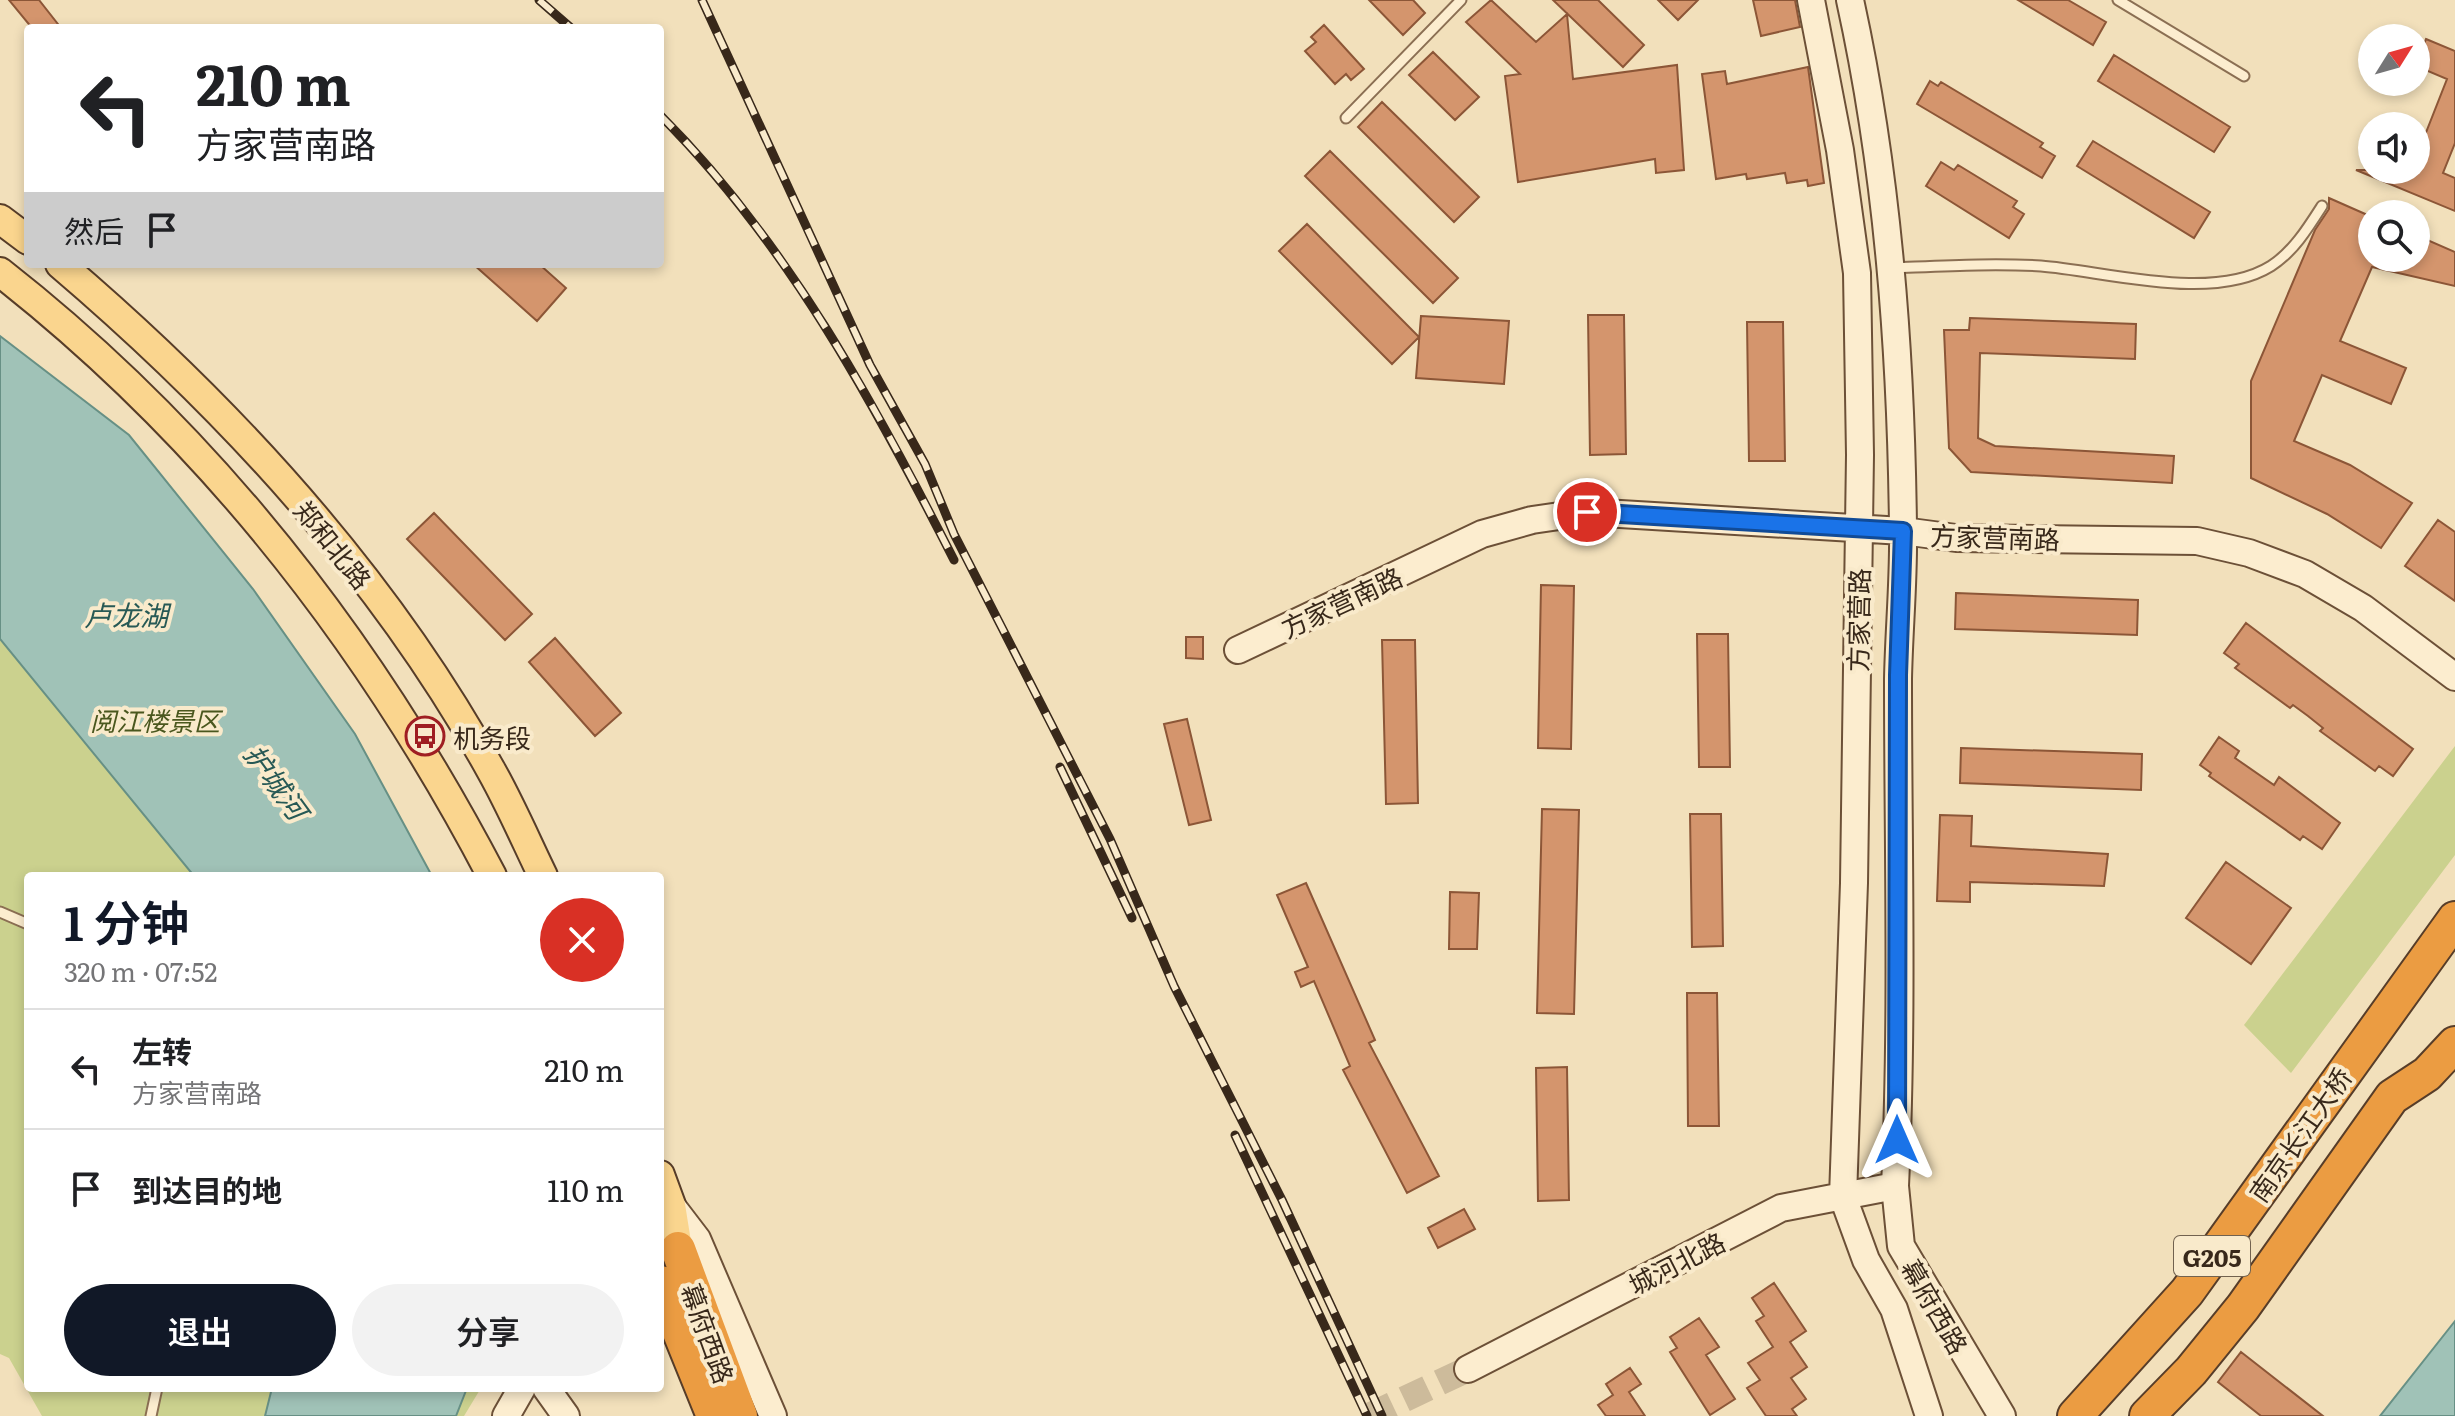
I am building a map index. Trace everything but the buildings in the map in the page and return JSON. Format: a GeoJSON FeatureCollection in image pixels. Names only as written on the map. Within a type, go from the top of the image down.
{"type":"FeatureCollection","features":[{"type":"Feature","properties":{"kind":"highway","name":"南京长江大桥"},"geometry":{"type":"LineString","coordinates":[[2075,1416],[2187,1292],[2455,919]]}},
{"type":"Feature","properties":{"kind":"highway","name":"南京长江大桥"},"geometry":{"type":"LineString","coordinates":[[2110,1416],[2203,1308],[2455,958]]}},
{"type":"Feature","properties":{"kind":"highway"},"geometry":{"type":"LineString","coordinates":[[2147,1416],[2191,1371],[2243,1307],[2375,1117],[2392,1097],[2427,1074],[2455,1044]]}},
{"type":"Feature","properties":{"kind":"highway"},"geometry":{"type":"LineString","coordinates":[[2371,1073],[2375,1117]]}},
{"type":"Feature","properties":{"kind":"highway","name":"幕府西路"},"geometry":{"type":"LineString","coordinates":[[678,1249],[740,1416]]}},
{"type":"Feature","properties":{"kind":"highway","name":"幕府西路"},"geometry":{"type":"LineString","coordinates":[[664,1293],[714,1416]]}},
{"type":"Feature","properties":{"kind":"main road","name":"方家营路"},"geometry":{"type":"LineString","coordinates":[[1811,0],[1840,150],[1857,273],[1859,528],[1854,883],[1843,1197]]}},
{"type":"Feature","properties":{"kind":"main road","name":"方家营路"},"geometry":{"type":"LineString","coordinates":[[1850,0],[1876,137],[1890,268],[1903,531],[1898,675],[1895,1186]]}},
{"type":"Feature","properties":{"kind":"main road"},"geometry":{"type":"LineString","coordinates":[[0,219],[24,237]]}},
{"type":"Feature","properties":{"kind":"main road","name":"郑和北路"},"geometry":{"type":"LineString","coordinates":[[65,268],[139,331],[242,432],[341,549],[428,668],[492,772],[541,872]]}},
{"type":"Feature","properties":{"kind":"main road","name":"郑和北路"},"geometry":{"type":"LineString","coordinates":[[0,272],[126,379],[208,462],[302,574],[449,794],[490,872]]}},
{"type":"Feature","properties":{"kind":"main road","name":"方家营南路"},"geometry":{"type":"LineString","coordinates":[[1238,650],[1482,534],[1532,520],[1587,512],[1903,531],[1956,538],[2197,541],[2249,553],[2305,574],[2363,608],[2455,677]]}},
{"type":"Feature","properties":{"kind":"main road"},"geometry":{"type":"LineString","coordinates":[[664,1186],[671,1205],[678,1249]]}},
{"type":"Feature","properties":{"kind":"main road","name":"城河北路"},"geometry":{"type":"LineString","coordinates":[[1468,1369],[1781,1208],[1895,1186]]}},
{"type":"Feature","properties":{"kind":"main road","name":"幕府西路"},"geometry":{"type":"LineString","coordinates":[[1895,1186],[1901,1246],[2002,1416]]}},
{"type":"Feature","properties":{"kind":"main road","name":"幕府西路"},"geometry":{"type":"LineString","coordinates":[[1843,1197],[1866,1260],[1894,1309],[1929,1416]]}},
{"type":"Feature","properties":{"kind":"main road"},"geometry":{"type":"LineString","coordinates":[[671,1205],[697,1239],[773,1416]]}},
{"type":"Feature","properties":{"kind":"main road"},"geometry":{"type":"LineString","coordinates":[[506,1416],[520,1392]]}},
{"type":"Feature","properties":{"kind":"main road"},"geometry":{"type":"LineString","coordinates":[[549,1392],[566,1416]]}},
{"type":"Feature","properties":{"kind":"lane"},"geometry":{"type":"LineString","coordinates":[[1346,118],[1461,0]]}},
{"type":"Feature","properties":{"kind":"lane"},"geometry":{"type":"LineString","coordinates":[[2118,0],[2244,76]]}},
{"type":"Feature","properties":{"kind":"lane"},"geometry":{"type":"LineString","coordinates":[[1890,268],[2043,267],[2181,284],[2232,279],[2269,267],[2291,249],[2322,206]]}},
{"type":"Feature","properties":{"kind":"lane"},"geometry":{"type":"LineString","coordinates":[[0,912],[24,922]]}},
{"type":"Feature","properties":{"kind":"lane"},"geometry":{"type":"LineString","coordinates":[[151,1416],[156,1392]]}},
{"type":"Feature","properties":{"kind":"green space","name":"卢龙湖"},"geometry":{"type":"Polygon","coordinates":[[[0,336],[129,435],[253,589],[355,734],[430,872],[24,872],[24,1384],[9,1358],[0,1354],[0,336]]]}},
{"type":"Feature","properties":{"kind":"green space"},"geometry":{"type":"Polygon","coordinates":[[[2455,746],[2455,855],[2291,1073],[2244,1025],[2455,746]]]}},
{"type":"Feature","properties":{"kind":"green space","name":"卢龙湖"},"geometry":{"type":"Polygon","coordinates":[[[28,1392],[479,1392],[464,1416],[42,1416],[28,1392]]]}},
{"type":"Feature","properties":{"kind":"water","name":"卢龙湖"},"geometry":{"type":"Polygon","coordinates":[[[0,336],[129,435],[253,589],[355,734],[430,872],[191,872],[0,639],[0,336]]]}},
{"type":"Feature","properties":{"kind":"water"},"geometry":{"type":"Polygon","coordinates":[[[2455,1321],[2455,1416],[2380,1416],[2455,1321]]]}},
{"type":"Feature","properties":{"kind":"water"},"geometry":{"type":"Polygon","coordinates":[[[271,1392],[465,1392],[456,1416],[265,1416],[271,1392]]]}},
{"type":"Feature","properties":{"kind":"tunnel"},"geometry":{"type":"LineString","coordinates":[[1369,1416],[1468,1369]]}},
{"type":"Feature","properties":{"kind":"railway"},"geometry":{"type":"LineString","coordinates":[[539,0],[566,24]]}},
{"type":"Feature","properties":{"kind":"railway"},"geometry":{"type":"LineString","coordinates":[[702,0],[870,365],[925,464],[954,534],[1110,839],[1174,986],[1282,1200],[1382,1416]]}},
{"type":"Feature","properties":{"kind":"railway"},"geometry":{"type":"LineString","coordinates":[[664,119],[748,216],[824,326],[892,441],[954,560]]}},
{"type":"Feature","properties":{"kind":"railway"},"geometry":{"type":"LineString","coordinates":[[1060,767],[1132,918]]}},
{"type":"Feature","properties":{"kind":"railway"},"geometry":{"type":"LineString","coordinates":[[1235,1135],[1367,1416]]}},
{"type":"Feature","properties":{"kind":"place","name":"机务段"},"geometry":{"type":"Point","coordinates":[425,736]}},
{"type":"Feature","properties":{"kind":"route"},"geometry":{"type":"LineString","coordinates":[[1587,512],[1903,531],[1898,675],[1897,1140]]}},
{"type":"Feature","properties":{"kind":"park label","name":"阅江楼景区"},"geometry":{"type":"Point","coordinates":[155,719]}},
{"type":"Feature","properties":{"kind":"water label","name":"护城河"},"geometry":{"type":"Point","coordinates":[277,781]}}]}
